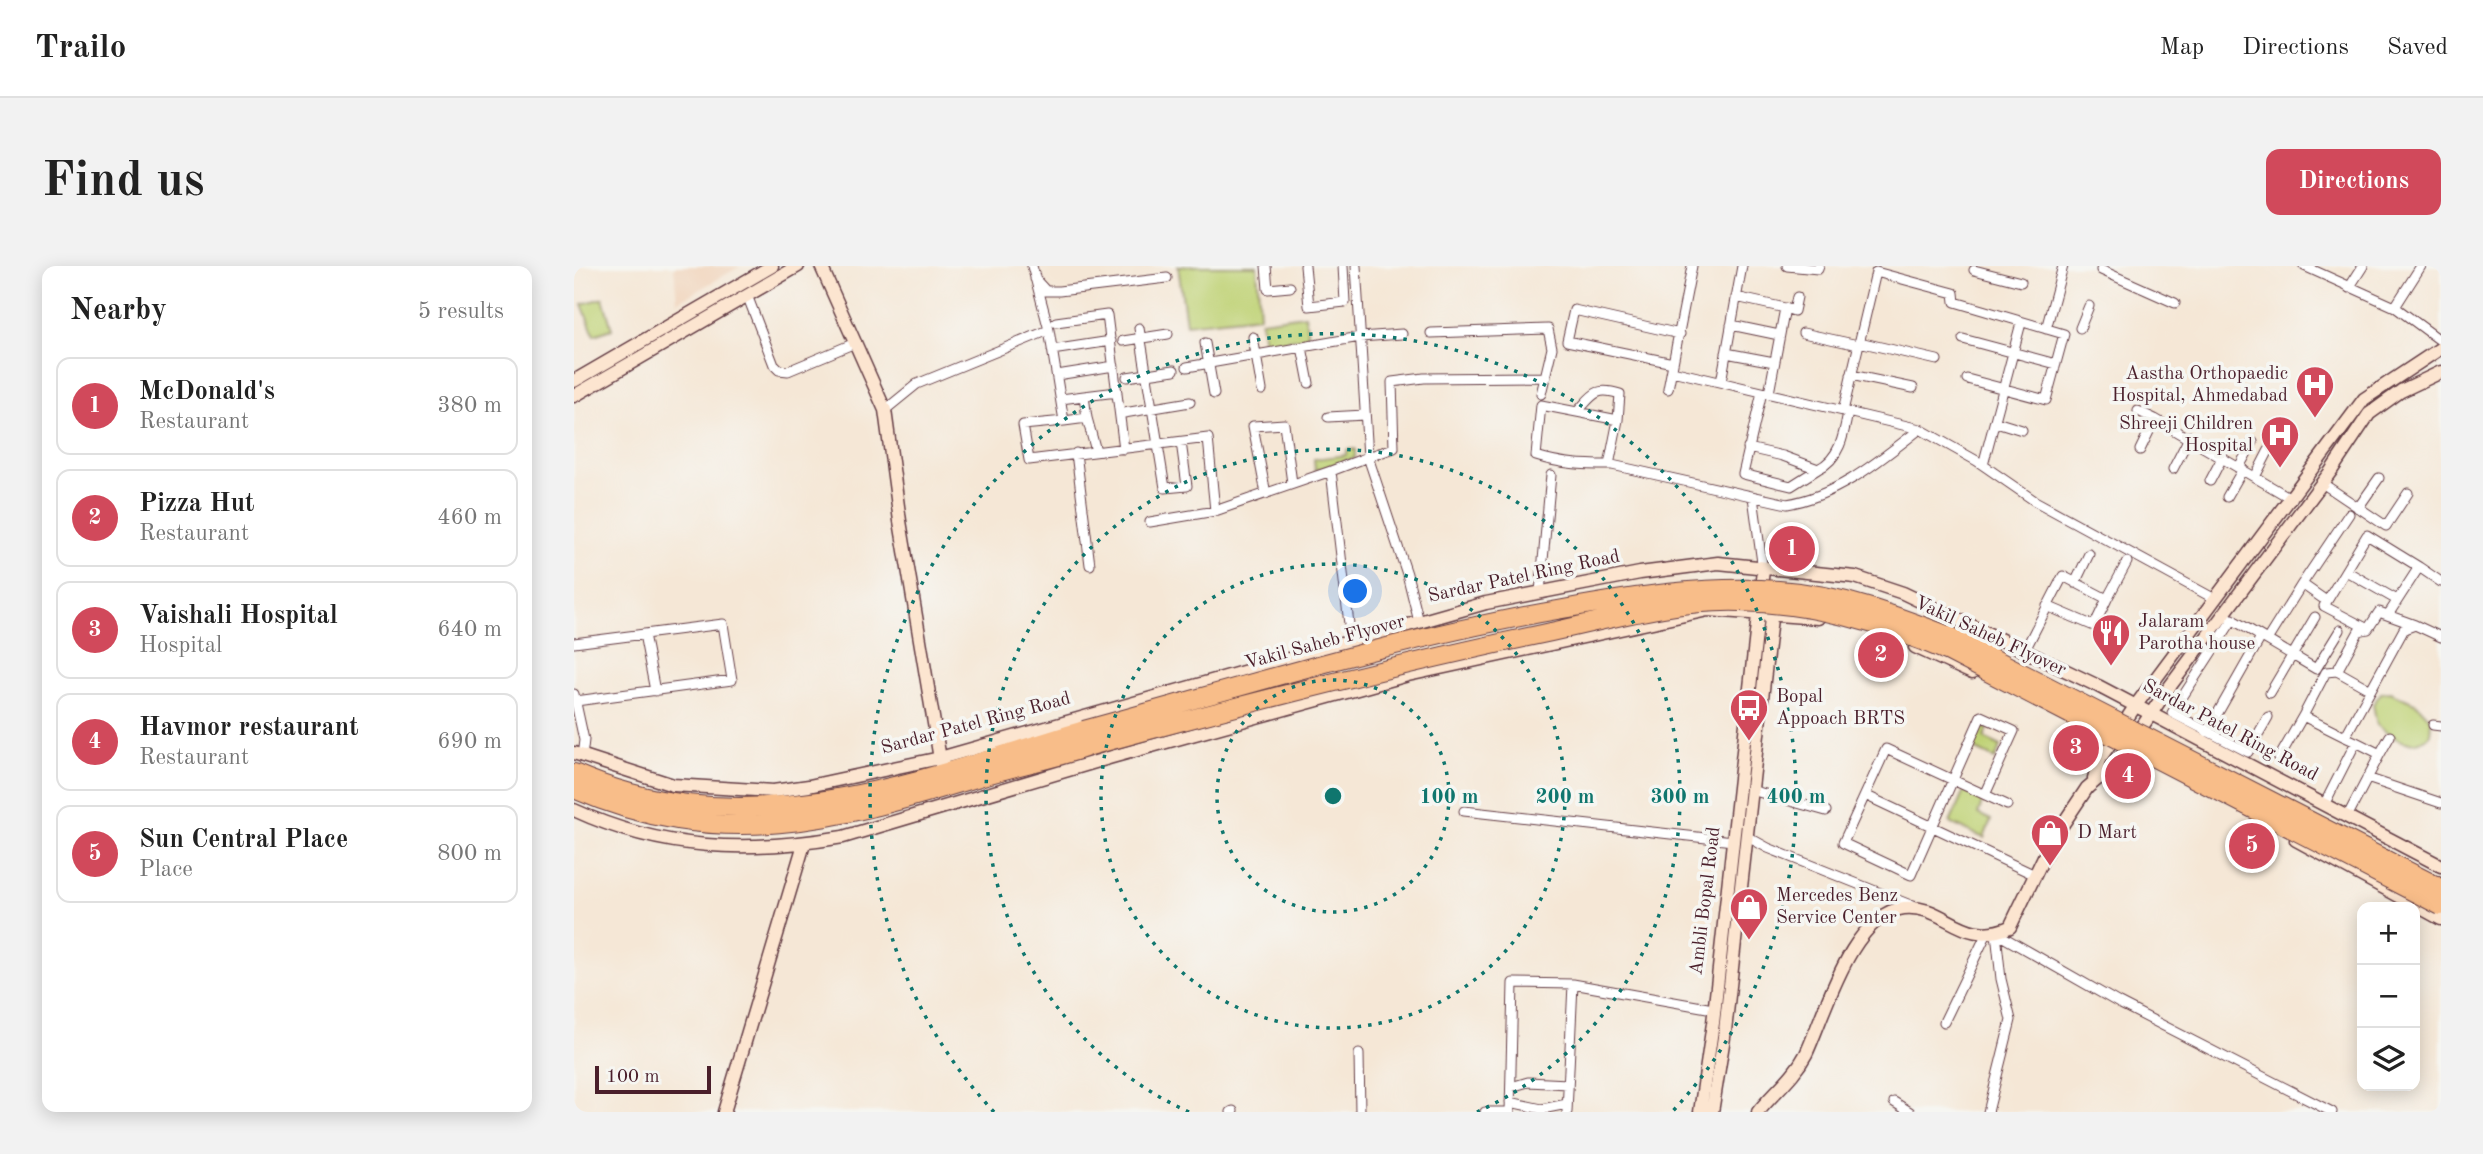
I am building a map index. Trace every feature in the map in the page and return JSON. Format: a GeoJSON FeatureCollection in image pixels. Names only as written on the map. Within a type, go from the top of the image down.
{"type":"FeatureCollection","features":[{"type":"Feature","properties":{"kind":"highway","name":"Vakil Saheb Flyover"},"geometry":{"type":"LineString","coordinates":[[1082,741],[1501,620],[1659,592],[1709,587],[1780,590],[1830,596],[1882,610],[1952,637],[2441,888]]}},
{"type":"Feature","properties":{"kind":"highway","name":"Vakil Saheb Flyover"},"geometry":{"type":"LineString","coordinates":[[1082,741],[1393,665],[1663,609],[1738,602],[1812,608],[1894,628],[1950,652],[2441,906]]}},
{"type":"Feature","properties":{"kind":"highway"},"geometry":{"type":"LineString","coordinates":[[971,764],[1044,729]]}},
{"type":"Feature","properties":{"kind":"highway","name":"Sardar Patel Ring Road"},"geometry":{"type":"LineString","coordinates":[[577,761],[637,796],[732,810],[783,808],[818,802],[941,765],[971,764],[1082,741]]}},
{"type":"Feature","properties":{"kind":"highway","name":"Sardar Patel Ring Road"},"geometry":{"type":"LineString","coordinates":[[574,789],[673,820],[726,826],[778,825],[828,819],[910,800],[1013,768],[1082,741]]}},
{"type":"Feature","properties":{"kind":"street"},"geometry":{"type":"LineString","coordinates":[[574,381],[772,266]]}},
{"type":"Feature","properties":{"kind":"street"},"geometry":{"type":"LineString","coordinates":[[574,396],[798,266]]}},
{"type":"Feature","properties":{"kind":"street"},"geometry":{"type":"LineString","coordinates":[[821,266],[885,410],[900,521],[941,765]]}},
{"type":"Feature","properties":{"kind":"street"},"geometry":{"type":"LineString","coordinates":[[1032,266],[1049,330],[1064,421]]}},
{"type":"Feature","properties":{"kind":"street"},"geometry":{"type":"LineString","coordinates":[[1266,266],[1268,289],[1290,287]]}},
{"type":"Feature","properties":{"kind":"street"},"geometry":{"type":"LineString","coordinates":[[1305,266],[1309,306],[1345,302],[1343,266]]}},
{"type":"Feature","properties":{"kind":"street"},"geometry":{"type":"LineString","coordinates":[[1356,266],[1368,457],[1419,622]]}},
{"type":"Feature","properties":{"kind":"street"},"geometry":{"type":"LineString","coordinates":[[1668,389],[1692,266]]}},
{"type":"Feature","properties":{"kind":"street"},"geometry":{"type":"LineString","coordinates":[[1721,382],[1742,266]]}},
{"type":"Feature","properties":{"kind":"street"},"geometry":{"type":"LineString","coordinates":[[1787,266],[1818,269],[1819,266]]}},
{"type":"Feature","properties":{"kind":"street"},"geometry":{"type":"LineString","coordinates":[[2046,329],[2063,266]]}},
{"type":"Feature","properties":{"kind":"street"},"geometry":{"type":"LineString","coordinates":[[2304,266],[2395,307],[2441,341]]}},
{"type":"Feature","properties":{"kind":"street"},"geometry":{"type":"LineString","coordinates":[[2349,288],[2363,266]]}},
{"type":"Feature","properties":{"kind":"street"},"geometry":{"type":"LineString","coordinates":[[2395,307],[2421,266]]}},
{"type":"Feature","properties":{"kind":"street"},"geometry":{"type":"LineString","coordinates":[[1974,270],[1993,270],[2021,282]]}},
{"type":"Feature","properties":{"kind":"street"},"geometry":{"type":"LineString","coordinates":[[2101,270],[2175,303]]}},
{"type":"Feature","properties":{"kind":"street"},"geometry":{"type":"LineString","coordinates":[[1785,308],[1774,362],[1748,448],[1743,474],[1747,476],[1791,486],[1828,465],[1838,450],[1851,375],[1876,272],[1954,293],[1955,302],[2064,334],[2046,400],[1967,380]]}},
{"type":"Feature","properties":{"kind":"street"},"geometry":{"type":"LineString","coordinates":[[1035,279],[1046,291],[1059,291],[1167,278]]}},
{"type":"Feature","properties":{"kind":"street"},"geometry":{"type":"LineString","coordinates":[[747,295],[774,365],[779,370],[789,372],[855,343]]}},
{"type":"Feature","properties":{"kind":"street"},"geometry":{"type":"LineString","coordinates":[[1736,297],[1794,311],[1797,298]]}},
{"type":"Feature","properties":{"kind":"street"},"geometry":{"type":"LineString","coordinates":[[2080,328],[2089,306]]}},
{"type":"Feature","properties":{"kind":"street"},"geometry":{"type":"LineString","coordinates":[[1679,334],[1574,310],[1567,341],[1721,382],[1920,429],[2035,501],[2215,599]]}},
{"type":"Feature","properties":{"kind":"street"},"geometry":{"type":"LineString","coordinates":[[1056,322],[1107,315],[1124,449]]}},
{"type":"Feature","properties":{"kind":"street"},"geometry":{"type":"LineString","coordinates":[[1983,466],[2006,388],[2021,323]]}},
{"type":"Feature","properties":{"kind":"street"},"geometry":{"type":"LineString","coordinates":[[1731,325],[1779,335]]}},
{"type":"Feature","properties":{"kind":"street"},"geometry":{"type":"LineString","coordinates":[[1139,328],[1165,488],[1186,486],[1181,442]]}},
{"type":"Feature","properties":{"kind":"street"},"geometry":{"type":"LineString","coordinates":[[1431,333],[1548,329],[1552,348],[1541,394]]}},
{"type":"Feature","properties":{"kind":"street"},"geometry":{"type":"LineString","coordinates":[[885,410],[917,384],[1049,330]]}},
{"type":"Feature","properties":{"kind":"street"},"geometry":{"type":"LineString","coordinates":[[1803,333],[1937,360]]}},
{"type":"Feature","properties":{"kind":"street"},"geometry":{"type":"LineString","coordinates":[[1123,341],[1168,334]]}},
{"type":"Feature","properties":{"kind":"street"},"geometry":{"type":"LineString","coordinates":[[1187,367],[1360,337],[1402,334]]}},
{"type":"Feature","properties":{"kind":"street"},"geometry":{"type":"LineString","coordinates":[[1253,337],[1262,390]]}},
{"type":"Feature","properties":{"kind":"street"},"geometry":{"type":"LineString","coordinates":[[1963,340],[2056,364]]}},
{"type":"Feature","properties":{"kind":"street"},"geometry":{"type":"LineString","coordinates":[[1052,350],[1111,341]]}},
{"type":"Feature","properties":{"kind":"street"},"geometry":{"type":"LineString","coordinates":[[1205,343],[1214,394]]}},
{"type":"Feature","properties":{"kind":"street"},"geometry":{"type":"LineString","coordinates":[[1303,347],[1309,383]]}},
{"type":"Feature","properties":{"kind":"street"},"geometry":{"type":"LineString","coordinates":[[1746,835],[1768,848],[1982,936],[2010,927],[2065,819],[2094,778],[2099,760],[2136,705],[2364,399],[2441,348]]}},
{"type":"Feature","properties":{"kind":"street"},"geometry":{"type":"LineString","coordinates":[[1726,352],[1774,362]]}},
{"type":"Feature","properties":{"kind":"street"},"geometry":{"type":"LineString","coordinates":[[1057,375],[1114,366]]}},
{"type":"Feature","properties":{"kind":"street"},"geometry":{"type":"LineString","coordinates":[[1127,377],[1174,370]]}},
{"type":"Feature","properties":{"kind":"street"},"geometry":{"type":"LineString","coordinates":[[2094,778],[2113,766],[2125,752],[2152,713],[2228,617],[2369,414],[2401,391],[2441,372]]}},
{"type":"Feature","properties":{"kind":"street"},"geometry":{"type":"LineString","coordinates":[[1851,375],[1913,388]]}},
{"type":"Feature","properties":{"kind":"street"},"geometry":{"type":"LineString","coordinates":[[1150,522],[1215,511],[1394,448],[1392,382],[1424,378],[1546,377]]}},
{"type":"Feature","properties":{"kind":"street"},"geometry":{"type":"LineString","coordinates":[[1577,412],[1597,391],[1605,389],[1620,394],[1609,465]]}},
{"type":"Feature","properties":{"kind":"street"},"geometry":{"type":"LineString","coordinates":[[1061,399],[1117,392]]}},
{"type":"Feature","properties":{"kind":"street"},"geometry":{"type":"LineString","coordinates":[[1084,396],[1096,451]]}},
{"type":"Feature","properties":{"kind":"street"},"geometry":{"type":"LineString","coordinates":[[1124,413],[1190,402]]}},
{"type":"Feature","properties":{"kind":"street"},"geometry":{"type":"LineString","coordinates":[[1618,420],[1541,405],[1536,456],[1560,463],[1609,465],[1787,504],[1810,500],[1874,464],[1920,429]]}},
{"type":"Feature","properties":{"kind":"street"},"geometry":{"type":"LineString","coordinates":[[2138,411],[2189,436],[2291,499]]}},
{"type":"Feature","properties":{"kind":"street"},"geometry":{"type":"LineString","coordinates":[[1328,417],[1365,415]]}},
{"type":"Feature","properties":{"kind":"street"},"geometry":{"type":"LineString","coordinates":[[1087,418],[1023,425],[1029,460],[1208,438],[1215,511]]}},
{"type":"Feature","properties":{"kind":"street"},"geometry":{"type":"LineString","coordinates":[[2140,450],[2155,419]]}},
{"type":"Feature","properties":{"kind":"street"},"geometry":{"type":"LineString","coordinates":[[1996,422],[2022,430]]}},
{"type":"Feature","properties":{"kind":"street"},"geometry":{"type":"LineString","coordinates":[[1266,494],[1253,426],[1284,424],[1292,483]]}},
{"type":"Feature","properties":{"kind":"street"},"geometry":{"type":"LineString","coordinates":[[2174,470],[2189,436]]}},
{"type":"Feature","properties":{"kind":"street"},"geometry":{"type":"LineString","coordinates":[[2227,497],[2253,442]]}},
{"type":"Feature","properties":{"kind":"street"},"geometry":{"type":"LineString","coordinates":[[1748,448],[1783,456],[1818,469]]}},
{"type":"Feature","properties":{"kind":"street"},"geometry":{"type":"LineString","coordinates":[[2255,477],[2269,450]]}},
{"type":"Feature","properties":{"kind":"street"},"geometry":{"type":"LineString","coordinates":[[1076,453],[1090,565]]}},
{"type":"Feature","properties":{"kind":"street"},"geometry":{"type":"LineString","coordinates":[[2210,481],[2223,456]]}},
{"type":"Feature","properties":{"kind":"street"},"geometry":{"type":"LineString","coordinates":[[1331,471],[1351,641]]}},
{"type":"Feature","properties":{"kind":"street"},"geometry":{"type":"LineString","coordinates":[[1540,592],[1551,474]]}},
{"type":"Feature","properties":{"kind":"street"},"geometry":{"type":"LineString","coordinates":[[2358,508],[2379,478]]}},
{"type":"Feature","properties":{"kind":"street"},"geometry":{"type":"LineString","coordinates":[[2322,483],[2386,526],[2408,493]]}},
{"type":"Feature","properties":{"kind":"street"},"geometry":{"type":"LineString","coordinates":[[1753,496],[1763,570]]}},
{"type":"Feature","properties":{"kind":"street"},"geometry":{"type":"LineString","coordinates":[[2207,732],[2264,638],[2349,514]]}},
{"type":"Feature","properties":{"kind":"street"},"geometry":{"type":"LineString","coordinates":[[2368,629],[2325,606],[2367,535],[2441,582]]}},
{"type":"Feature","properties":{"kind":"street"},"geometry":{"type":"LineString","coordinates":[[2075,583],[2089,555]]}},
{"type":"Feature","properties":{"kind":"street"},"geometry":{"type":"LineString","coordinates":[[2047,606],[2094,626],[2127,562]]}},
{"type":"Feature","properties":{"kind":"street","name":"Sardar Patel Ring Road"},"geometry":{"type":"LineString","coordinates":[[574,810],[611,827],[666,840],[725,848],[800,844],[843,837],[1017,787],[1082,741],[1351,641],[1493,601],[1640,573],[1718,564],[1840,575],[1885,586],[2025,650],[2152,713],[2441,866]]}},
{"type":"Feature","properties":{"kind":"street"},"geometry":{"type":"LineString","coordinates":[[2388,615],[2419,567]]}},
{"type":"Feature","properties":{"kind":"street","name":"Ambli Bopal Road"},"geometry":{"type":"LineString","coordinates":[[1712,1112],[1751,790],[1765,614],[1763,570]]}},
{"type":"Feature","properties":{"kind":"street","name":"Ambli Bopal Road"},"geometry":{"type":"LineString","coordinates":[[1700,1112],[1733,841],[1765,614],[1778,571]]}},
{"type":"Feature","properties":{"kind":"street"},"geometry":{"type":"LineString","coordinates":[[2346,571],[2397,600]]}},
{"type":"Feature","properties":{"kind":"street"},"geometry":{"type":"LineString","coordinates":[[2025,650],[2063,576],[2107,599]]}},
{"type":"Feature","properties":{"kind":"street"},"geometry":{"type":"LineString","coordinates":[[2302,584],[2322,598]]}},
{"type":"Feature","properties":{"kind":"street"},"geometry":{"type":"LineString","coordinates":[[1493,601],[1505,655]]}},
{"type":"Feature","properties":{"kind":"street","name":"Sardar Patel Ring Road"},"geometry":{"type":"LineString","coordinates":[[941,765],[1044,729],[1082,741],[1505,655],[1707,610],[1824,619],[1879,632],[1994,684],[2110,744]]}},
{"type":"Feature","properties":{"kind":"street"},"geometry":{"type":"LineString","coordinates":[[2337,671],[2359,631],[2368,629],[2379,611],[2441,637]]}},
{"type":"Feature","properties":{"kind":"street"},"geometry":{"type":"LineString","coordinates":[[2228,617],[2316,669],[2340,630]]}},
{"type":"Feature","properties":{"kind":"street"},"geometry":{"type":"LineString","coordinates":[[2228,617],[2172,713],[2248,752],[2268,717]]}},
{"type":"Feature","properties":{"kind":"street"},"geometry":{"type":"LineString","coordinates":[[2270,693],[2315,617]]}},
{"type":"Feature","properties":{"kind":"street"},"geometry":{"type":"LineString","coordinates":[[574,643],[723,624],[732,680],[655,691],[575,697],[584,740],[577,761]]}},
{"type":"Feature","properties":{"kind":"street"},"geometry":{"type":"LineString","coordinates":[[2344,737],[2404,629],[2415,625]]}},
{"type":"Feature","properties":{"kind":"street"},"geometry":{"type":"LineString","coordinates":[[644,634],[655,691]]}},
{"type":"Feature","properties":{"kind":"street"},"geometry":{"type":"LineString","coordinates":[[2280,758],[2326,672],[2337,671],[2369,689]]}},
{"type":"Feature","properties":{"kind":"street"},"geometry":{"type":"LineString","coordinates":[[1985,795],[2014,731],[1980,716],[1953,782],[1911,875],[1843,843],[1886,749],[1953,782],[2007,805]]}},
{"type":"Feature","properties":{"kind":"street"},"geometry":{"type":"LineString","coordinates":[[2303,716],[2380,754]]}},
{"type":"Feature","properties":{"kind":"street"},"geometry":{"type":"LineString","coordinates":[[2347,817],[2390,736]]}},
{"type":"Feature","properties":{"kind":"street"},"geometry":{"type":"LineString","coordinates":[[2324,805],[2356,742]]}},
{"type":"Feature","properties":{"kind":"street"},"geometry":{"type":"LineString","coordinates":[[2110,744],[2205,789],[2441,919]]}},
{"type":"Feature","properties":{"kind":"street"},"geometry":{"type":"LineString","coordinates":[[1013,768],[1017,787]]}},
{"type":"Feature","properties":{"kind":"street"},"geometry":{"type":"LineString","coordinates":[[2367,778],[2441,803]]}},
{"type":"Feature","properties":{"kind":"street"},"geometry":{"type":"LineString","coordinates":[[1751,790],[1826,811]]}},
{"type":"Feature","properties":{"kind":"street"},"geometry":{"type":"LineString","coordinates":[[1865,795],[2035,874]]}},
{"type":"Feature","properties":{"kind":"street"},"geometry":{"type":"LineString","coordinates":[[1464,811],[1733,841]]}},
{"type":"Feature","properties":{"kind":"street"},"geometry":{"type":"LineString","coordinates":[[715,1112],[800,844]]}},
{"type":"Feature","properties":{"kind":"street"},"geometry":{"type":"LineString","coordinates":[[724,1112],[800,844]]}},
{"type":"Feature","properties":{"kind":"street"},"geometry":{"type":"LineString","coordinates":[[1758,1112],[1790,1078],[1806,1054],[1826,1002],[1858,942],[1876,921],[1896,909],[1914,907]]}},
{"type":"Feature","properties":{"kind":"street"},"geometry":{"type":"LineString","coordinates":[[1944,1022],[1991,934]]}},
{"type":"Feature","properties":{"kind":"street"},"geometry":{"type":"LineString","coordinates":[[1987,1112],[2011,1020],[1991,934]]}},
{"type":"Feature","properties":{"kind":"street"},"geometry":{"type":"LineString","coordinates":[[1991,934],[2332,1112]]}},
{"type":"Feature","properties":{"kind":"street"},"geometry":{"type":"LineString","coordinates":[[1510,1109],[1513,983],[1573,984],[1713,1009]]}},
{"type":"Feature","properties":{"kind":"street"},"geometry":{"type":"LineString","coordinates":[[1485,1112],[1567,1108],[1573,984]]}},
{"type":"Feature","properties":{"kind":"street"},"geometry":{"type":"LineString","coordinates":[[1359,1054],[1360,1112]]}},
{"type":"Feature","properties":{"kind":"street"},"geometry":{"type":"LineString","coordinates":[[1511,1087],[1540,1081],[1568,1084]]}},
{"type":"Feature","properties":{"kind":"street"},"geometry":{"type":"LineString","coordinates":[[1894,1102],[1910,1112]]}},
{"type":"Feature","properties":{"kind":"shaded area"},"geometry":{"type":"Polygon","coordinates":[[[674,266],[741,266],[677,302],[674,266]]]}},
{"type":"Feature","properties":{"kind":"green space"},"geometry":{"type":"Polygon","coordinates":[[[1178,266],[1257,266],[1260,316],[1186,324],[1178,266]]]}},
{"type":"Feature","properties":{"kind":"green space"},"geometry":{"type":"Polygon","coordinates":[[[603,298],[612,329],[594,335],[582,304],[603,298]]]}},
{"type":"Feature","properties":{"kind":"green space"},"geometry":{"type":"Polygon","coordinates":[[[1305,315],[1308,337],[1264,344],[1261,321],[1305,315]]]}},
{"type":"Feature","properties":{"kind":"green space"},"geometry":{"type":"Polygon","coordinates":[[[1355,449],[1355,458],[1315,470],[1314,459],[1346,455],[1346,450],[1355,449]]]}},
{"type":"Feature","properties":{"kind":"green space"},"geometry":{"type":"Polygon","coordinates":[[[2390,692],[2417,704],[2431,719],[2430,735],[2423,740],[2409,743],[2396,739],[2377,725],[2373,704],[2381,693],[2390,692]]]}},
{"type":"Feature","properties":{"kind":"green space"},"geometry":{"type":"Polygon","coordinates":[[[1982,726],[1988,729],[1984,738],[2001,746],[1995,759],[1972,748],[1982,726]]]}},
{"type":"Feature","properties":{"kind":"green space"},"geometry":{"type":"Polygon","coordinates":[[[1964,791],[1983,800],[1978,814],[1991,820],[1984,838],[1950,823],[1964,791]]]}},
{"type":"Feature","properties":{"kind":"place","name":"Aastha Orthopaedic Hospital, Ahmedabad"},"geometry":{"type":"Point","coordinates":[2315,419]}},
{"type":"Feature","properties":{"kind":"place","name":"Shreeji Children Hospital"},"geometry":{"type":"Point","coordinates":[2280,469]}},
{"type":"Feature","properties":{"kind":"place","name":"McDonald's"},"geometry":{"type":"Point","coordinates":[1792,549]}},
{"type":"Feature","properties":{"kind":"place","name":"Pizza Hut"},"geometry":{"type":"Point","coordinates":[1881,655]}},
{"type":"Feature","properties":{"kind":"place","name":"Jalaram Parotha house"},"geometry":{"type":"Point","coordinates":[2111,667]}},
{"type":"Feature","properties":{"kind":"place","name":"Bopal Appoach BRTS"},"geometry":{"type":"Point","coordinates":[1749,742]}},
{"type":"Feature","properties":{"kind":"place","name":"Vaishali Hospital"},"geometry":{"type":"Point","coordinates":[2076,748]}},
{"type":"Feature","properties":{"kind":"place","name":"Havmor restaurant"},"geometry":{"type":"Point","coordinates":[2128,776]}},
{"type":"Feature","properties":{"kind":"place","name":"Sun Central Place"},"geometry":{"type":"Point","coordinates":[2252,846]}},
{"type":"Feature","properties":{"kind":"place","name":"D Mart"},"geometry":{"type":"Point","coordinates":[2050,867]}},
{"type":"Feature","properties":{"kind":"place","name":"Mercedes Benz Service Center"},"geometry":{"type":"Point","coordinates":[1749,941]}}]}
